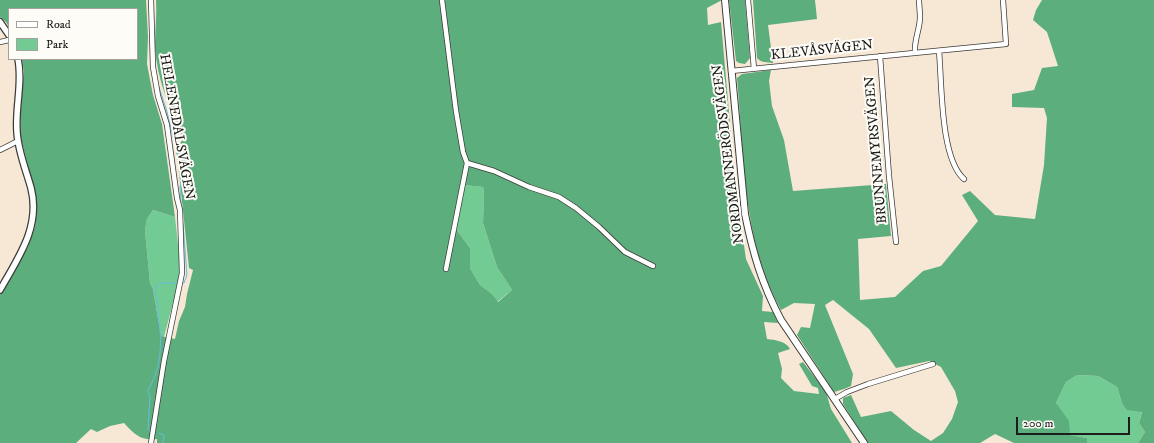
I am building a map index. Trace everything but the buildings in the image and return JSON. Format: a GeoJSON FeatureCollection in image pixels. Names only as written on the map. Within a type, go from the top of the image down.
{"type":"FeatureCollection","features":[{"type":"Feature","properties":{"kind":"main road","name":"NORDMANNERÖDSVÄGEN"},"geometry":{"type":"LineString","coordinates":[[725,0],[745,214],[754,254],[772,302],[781,320],[864,443]]}},
{"type":"Feature","properties":{"kind":"street","name":"HELENEDALSVÄGEN"},"geometry":{"type":"LineString","coordinates":[[151,0],[153,67],[158,96],[167,125],[180,210],[182,262],[180,283],[164,361],[151,443]]}},
{"type":"Feature","properties":{"kind":"street"},"geometry":{"type":"LineString","coordinates":[[442,0],[456,111],[463,152],[467,163],[446,268]]}},
{"type":"Feature","properties":{"kind":"street"},"geometry":{"type":"LineString","coordinates":[[748,0],[754,68]]}},
{"type":"Feature","properties":{"kind":"street"},"geometry":{"type":"LineString","coordinates":[[915,52],[914,46],[918,35],[920,16],[918,0]]}},
{"type":"Feature","properties":{"kind":"street","name":"KLEVÅSVÄGEN"},"geometry":{"type":"LineString","coordinates":[[731,71],[1006,44],[1003,0]]}},
{"type":"Feature","properties":{"kind":"street"},"geometry":{"type":"LineString","coordinates":[[0,22],[8,34]]}},
{"type":"Feature","properties":{"kind":"street"},"geometry":{"type":"LineString","coordinates":[[939,51],[947,142],[952,161],[964,179]]}},
{"type":"Feature","properties":{"kind":"street","name":"BRUNNEMYRSVÄGEN"},"geometry":{"type":"LineString","coordinates":[[880,56],[889,176],[896,242]]}},
{"type":"Feature","properties":{"kind":"street"},"geometry":{"type":"LineString","coordinates":[[0,290],[26,243],[32,228],[34,208],[32,191],[18,142],[16,115],[20,83],[18,60]]}},
{"type":"Feature","properties":{"kind":"street"},"geometry":{"type":"LineString","coordinates":[[0,150],[18,142]]}},
{"type":"Feature","properties":{"kind":"street"},"geometry":{"type":"LineString","coordinates":[[467,163],[494,171],[529,187],[559,197],[576,208],[599,227],[625,252],[653,266]]}},
{"type":"Feature","properties":{"kind":"street"},"geometry":{"type":"LineString","coordinates":[[834,399],[868,384],[933,364]]}},
{"type":"Feature","properties":{"kind":"green space"},"geometry":{"type":"Polygon","coordinates":[[[0,0],[146,0],[148,37],[147,64],[153,95],[162,124],[175,217],[153,210],[147,219],[145,230],[150,283],[153,289],[161,336],[175,339],[179,321],[185,307],[193,270],[189,268],[176,149],[183,139],[161,83],[156,59],[156,0],[722,0],[707,8],[708,25],[721,22],[736,191],[746,259],[763,296],[762,311],[773,312],[778,323],[764,322],[767,339],[777,340],[786,344],[790,349],[778,353],[782,369],[781,378],[794,391],[819,394],[818,388],[812,386],[799,364],[803,362],[826,392],[831,409],[852,443],[157,443],[157,439],[142,438],[124,423],[110,426],[97,432],[91,429],[76,443],[0,443],[0,295],[28,247],[35,227],[37,210],[21,138],[20,117],[24,71],[22,60],[138,60],[138,8],[8,8],[8,25],[0,17],[0,0]],[[464,185],[456,229],[470,248],[470,268],[480,285],[491,293],[498,302],[512,290],[497,267],[483,223],[483,187],[464,185]]]}},
{"type":"Feature","properties":{"kind":"green space"},"geometry":{"type":"Polygon","coordinates":[[[729,0],[745,0],[750,58],[745,64],[736,61],[729,0]]]}},
{"type":"Feature","properties":{"kind":"green space"},"geometry":{"type":"Polygon","coordinates":[[[753,0],[815,0],[817,19],[768,25],[773,63],[762,62],[757,58],[753,0]]]}},
{"type":"Feature","properties":{"kind":"green space"},"geometry":{"type":"Polygon","coordinates":[[[1042,0],[1154,0],[1154,443],[1138,443],[1145,432],[1139,423],[1142,412],[1127,410],[1122,403],[1117,387],[1098,376],[1077,375],[1066,382],[1056,403],[1069,421],[1070,435],[1087,438],[1087,443],[1014,443],[995,434],[980,443],[868,443],[843,404],[843,398],[851,395],[861,417],[891,411],[914,430],[931,441],[943,433],[952,419],[958,402],[955,391],[941,367],[929,361],[896,368],[869,329],[833,300],[825,305],[853,374],[851,386],[834,392],[797,335],[801,327],[810,328],[815,304],[794,303],[781,310],[768,283],[759,255],[747,197],[737,78],[742,74],[771,70],[769,81],[772,106],[784,140],[793,191],[886,184],[891,236],[858,239],[860,300],[895,297],[923,271],[941,266],[978,221],[962,195],[970,191],[995,215],[1035,219],[1044,165],[1047,118],[1044,108],[1012,107],[1012,94],[1034,90],[1042,68],[1058,66],[1047,32],[1033,20],[1036,10],[1042,0]]]}},
{"type":"Feature","properties":{"kind":"green space"},"geometry":{"type":"Polygon","coordinates":[[[464,185],[483,187],[483,223],[497,267],[512,290],[497,302],[491,293],[480,285],[470,268],[470,248],[456,229],[464,185]]]}},
{"type":"Feature","properties":{"kind":"green space"},"geometry":{"type":"Polygon","coordinates":[[[153,210],[175,217],[179,253],[179,280],[164,337],[161,336],[153,289],[150,283],[145,230],[147,219],[153,210]]]}},
{"type":"Feature","properties":{"kind":"green space"},"geometry":{"type":"Polygon","coordinates":[[[1077,375],[1098,376],[1117,387],[1122,403],[1142,411],[1139,423],[1145,432],[1138,443],[1087,443],[1087,438],[1069,435],[1056,403],[1066,382],[1077,375]]]}},
{"type":"Feature","properties":{"kind":"waterway"},"geometry":{"type":"LineString","coordinates":[[153,0],[154,21]]}},
{"type":"Feature","properties":{"kind":"waterway"},"geometry":{"type":"LineString","coordinates":[[158,84],[167,112],[183,177],[180,187],[181,203]]}},
{"type":"Feature","properties":{"kind":"waterway"},"geometry":{"type":"LineString","coordinates":[[181,283],[184,283],[187,275],[183,224]]}},
{"type":"Feature","properties":{"kind":"waterway"},"geometry":{"type":"LineString","coordinates":[[150,431],[148,429],[150,398],[148,390],[154,378],[160,352],[160,327],[155,287],[162,283],[178,283]]}},
{"type":"Feature","properties":{"kind":"waterway"},"geometry":{"type":"LineString","coordinates":[[159,433],[164,435],[163,443]]}}]}
